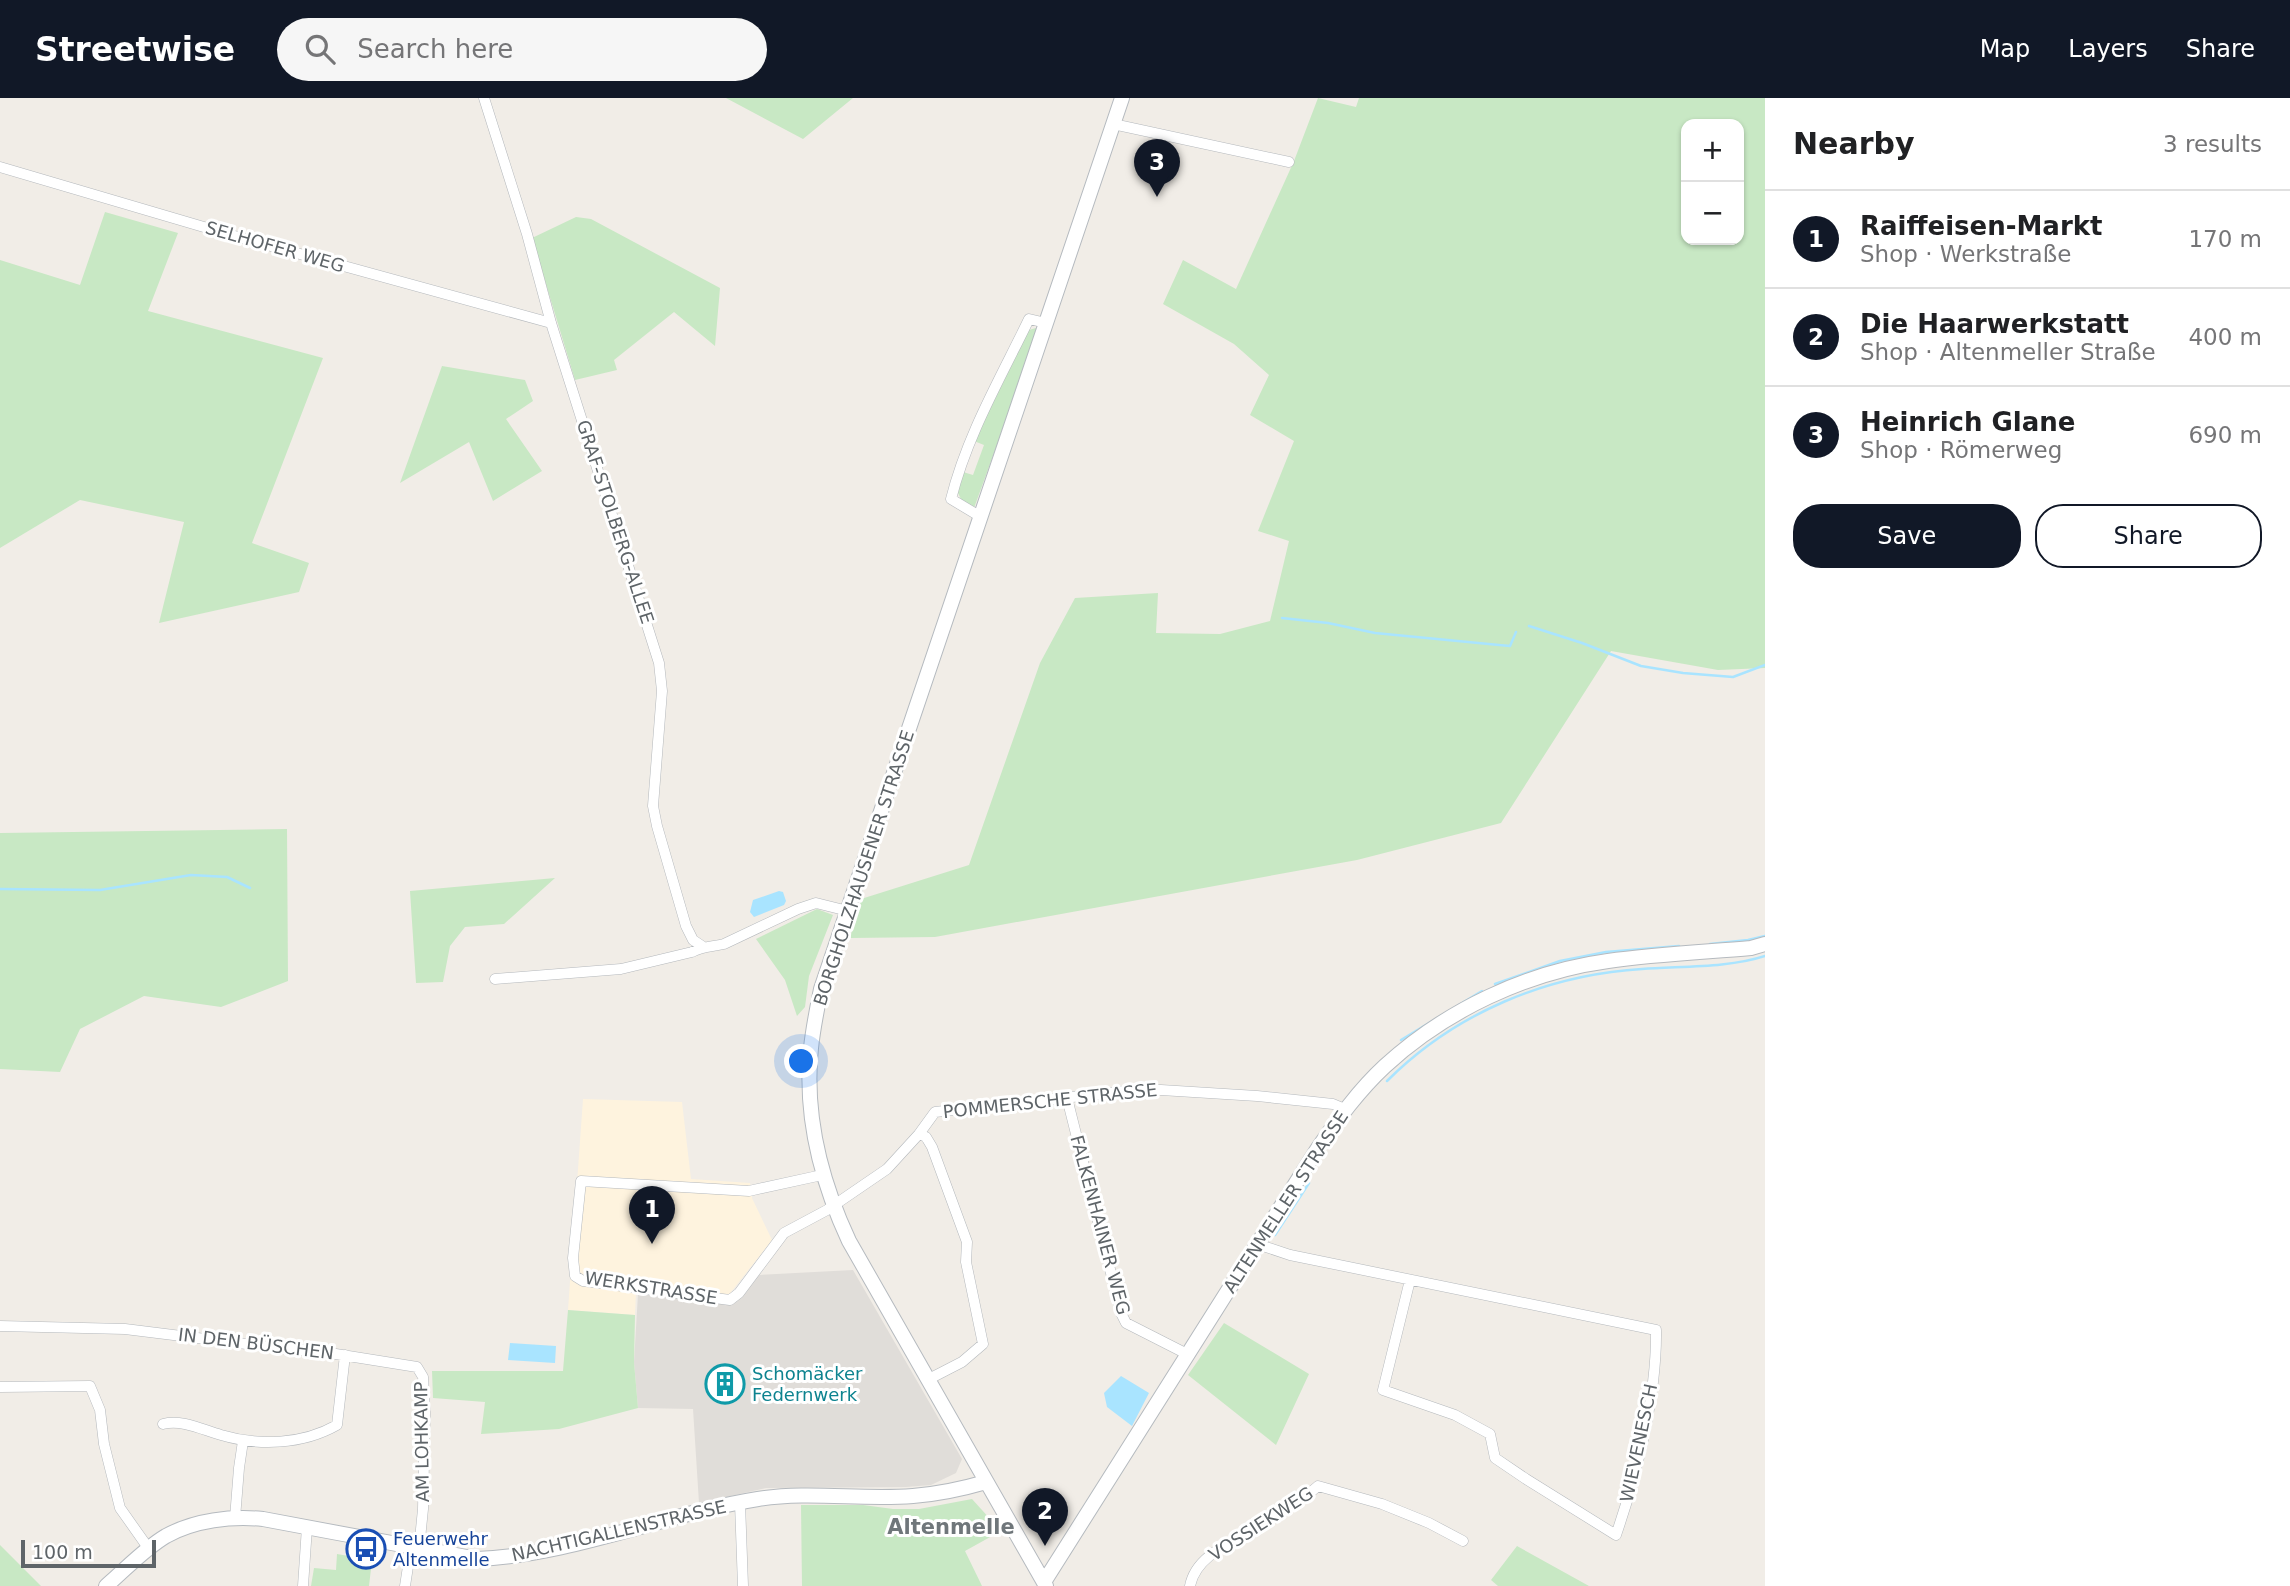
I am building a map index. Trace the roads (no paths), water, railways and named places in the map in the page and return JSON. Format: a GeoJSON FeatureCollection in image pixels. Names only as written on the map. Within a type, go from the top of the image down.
{"type":"FeatureCollection","features":[{"type":"Feature","properties":{"kind":"street","name":"GRAF-STOLBERG-ALLEE"},"geometry":{"type":"LineString","coordinates":[[484,98],[527,234],[551,323],[659,663],[662,691],[653,806],[686,926],[693,940],[702,946]]}},
{"type":"Feature","properties":{"kind":"street","name":"BORGHOLZHAUSENER STRASSE"},"geometry":{"type":"LineString","coordinates":[[1045,1584],[849,1241],[832,1206],[822,1175],[809,1096],[811,1047],[821,989],[1122,98]]}},
{"type":"Feature","properties":{"kind":"street"},"geometry":{"type":"LineString","coordinates":[[1113,124],[1289,162]]}},
{"type":"Feature","properties":{"kind":"street","name":"SELHOFER WEG"},"geometry":{"type":"LineString","coordinates":[[0,167],[231,235],[551,323]]}},
{"type":"Feature","properties":{"kind":"street"},"geometry":{"type":"LineString","coordinates":[[981,517],[951,499],[955,480],[973,433],[1029,319],[1046,323]]}},
{"type":"Feature","properties":{"kind":"street"},"geometry":{"type":"LineString","coordinates":[[495,979],[621,969],[702,946],[724,944],[798,909],[817,903],[848,911]]}},
{"type":"Feature","properties":{"kind":"street","name":"ALTENMELLER STRASSE"},"geometry":{"type":"LineString","coordinates":[[1045,1584],[1257,1244],[1346,1109],[1384,1066],[1418,1038],[1462,1009],[1539,976],[1609,961],[1751,948],[1765,944]]}},
{"type":"Feature","properties":{"kind":"street","name":"POMMERSCHE STRASSE"},"geometry":{"type":"LineString","coordinates":[[730,1300],[784,1233],[832,1206],[887,1168],[919,1134],[934,1112],[1052,1098],[1157,1090],[1257,1096],[1333,1104],[1346,1109]]}},
{"type":"Feature","properties":{"kind":"street","name":"FALKENHAINER WEG"},"geometry":{"type":"LineString","coordinates":[[1067,1098],[1126,1324],[1189,1355]]}},
{"type":"Feature","properties":{"kind":"street"},"geometry":{"type":"LineString","coordinates":[[919,1134],[926,1137],[932,1147],[967,1242],[966,1262],[983,1344],[962,1362],[929,1379]]}},
{"type":"Feature","properties":{"kind":"street","name":"WERKSTRASSE"},"geometry":{"type":"LineString","coordinates":[[730,1300],[583,1282],[575,1276],[573,1258],[581,1181],[749,1191],[822,1175]]}},
{"type":"Feature","properties":{"kind":"street","name":"WIEVENESCH"},"geometry":{"type":"LineString","coordinates":[[1257,1244],[1278,1252],[1656,1330],[1657,1349],[1642,1443],[1634,1480],[1616,1535],[1496,1458],[1490,1434],[1455,1415],[1383,1390],[1410,1280]]}},
{"type":"Feature","properties":{"kind":"street","name":"IN DEN BÜSCHEN"},"geometry":{"type":"LineString","coordinates":[[0,1326],[125,1329],[345,1355],[337,1425],[323,1433],[295,1440],[243,1441],[189,1425],[163,1424]]}},
{"type":"Feature","properties":{"kind":"street","name":"AM LOHKAMP"},"geometry":{"type":"LineString","coordinates":[[345,1355],[417,1367],[423,1377],[424,1489],[415,1548],[405,1586]]}},
{"type":"Feature","properties":{"kind":"street"},"geometry":{"type":"LineString","coordinates":[[0,1387],[90,1386],[100,1410],[104,1444],[120,1508],[149,1549]]}},
{"type":"Feature","properties":{"kind":"street"},"geometry":{"type":"LineString","coordinates":[[235,1518],[243,1441]]}},
{"type":"Feature","properties":{"kind":"street","name":"NACHTIGALLENSTRASSE"},"geometry":{"type":"LineString","coordinates":[[106,1586],[166,1537],[196,1524],[235,1518],[263,1519],[477,1559],[517,1556],[760,1499],[912,1496],[986,1482]]}},
{"type":"Feature","properties":{"kind":"street","name":"VOSSIEKWEG"},"geometry":{"type":"LineString","coordinates":[[1190,1586],[1196,1571],[1209,1556],[1257,1528],[1318,1486],[1382,1504],[1429,1523],[1463,1541]]}},
{"type":"Feature","properties":{"kind":"street"},"geometry":{"type":"LineString","coordinates":[[740,1503],[743,1586]]}},
{"type":"Feature","properties":{"kind":"street"},"geometry":{"type":"LineString","coordinates":[[303,1586],[307,1527]]}},
{"type":"Feature","properties":{"kind":"water"},"geometry":{"type":"Polygon","coordinates":[[[783,892],[786,901],[784,905],[754,917],[750,912],[753,900],[783,892]]]}},
{"type":"Feature","properties":{"kind":"water"},"geometry":{"type":"Polygon","coordinates":[[[510,1343],[556,1346],[555,1363],[508,1360],[510,1343]]]}},
{"type":"Feature","properties":{"kind":"water"},"geometry":{"type":"Polygon","coordinates":[[[1121,1376],[1149,1393],[1132,1426],[1107,1407],[1104,1393],[1121,1376]]]}},
{"type":"Feature","properties":{"kind":"waterway"},"geometry":{"type":"LineString","coordinates":[[1282,618],[1328,623],[1375,633],[1510,646],[1516,632]]}},
{"type":"Feature","properties":{"kind":"waterway"},"geometry":{"type":"LineString","coordinates":[[1529,626],[1641,666],[1683,673],[1733,677],[1765,665]]}},
{"type":"Feature","properties":{"kind":"waterway"},"geometry":{"type":"LineString","coordinates":[[0,889],[100,890],[191,875],[227,877],[250,888]]}},
{"type":"Feature","properties":{"kind":"waterway"},"geometry":{"type":"LineString","coordinates":[[1710,944],[1765,936]]}},
{"type":"Feature","properties":{"kind":"waterway"},"geometry":{"type":"LineString","coordinates":[[1495,984],[1560,961],[1606,952],[1679,946]]}},
{"type":"Feature","properties":{"kind":"waterway"},"geometry":{"type":"LineString","coordinates":[[1387,1081],[1414,1057],[1472,1017],[1537,989],[1606,973],[1720,965],[1765,956]]}},
{"type":"Feature","properties":{"kind":"waterway"},"geometry":{"type":"LineString","coordinates":[[1401,1040],[1482,991]]}},
{"type":"Feature","properties":{"kind":"waterway"},"geometry":{"type":"LineString","coordinates":[[1275,1235],[1309,1183]]}},
{"type":"Feature","properties":{"kind":"place","name":"Heinrich Glane"},"geometry":{"type":"Point","coordinates":[1157,197]}},
{"type":"Feature","properties":{"kind":"place","name":"Raiffeisen-Markt"},"geometry":{"type":"Point","coordinates":[652,1244]}},
{"type":"Feature","properties":{"kind":"place","name":"Schomäcker Federnwerk"},"geometry":{"type":"Point","coordinates":[725,1384]}},
{"type":"Feature","properties":{"kind":"place","name":"Die Haarwerkstatt"},"geometry":{"type":"Point","coordinates":[1045,1546]}},
{"type":"Feature","properties":{"kind":"place","name":"Feuerwehr Altenmelle"},"geometry":{"type":"Point","coordinates":[366,1549]}},
{"type":"Feature","properties":{"kind":"district","name":"Altenmelle"},"geometry":{"type":"Point","coordinates":[951,1527]}}]}
